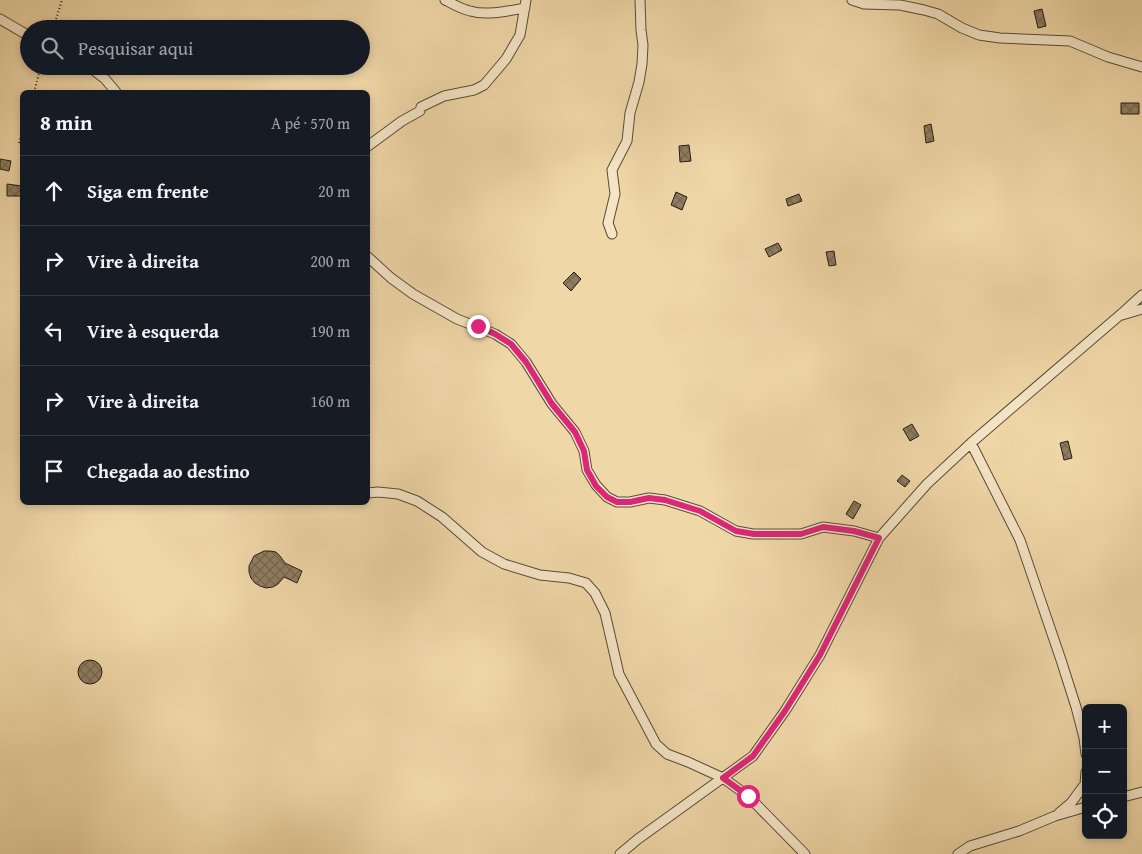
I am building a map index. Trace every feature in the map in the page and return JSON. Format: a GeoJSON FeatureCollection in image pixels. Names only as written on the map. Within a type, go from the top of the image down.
{"type":"FeatureCollection","features":[{"type":"Feature","properties":{"kind":"street"},"geometry":{"type":"LineString","coordinates":[[445,0],[470,11],[484,13],[503,12],[526,4]]}},
{"type":"Feature","properties":{"kind":"street"},"geometry":{"type":"LineString","coordinates":[[612,234],[608,223],[614,194],[612,170],[626,140],[630,113],[642,64],[643,45],[640,0]]}},
{"type":"Feature","properties":{"kind":"street"},"geometry":{"type":"LineString","coordinates":[[852,0],[864,4],[900,5],[924,10],[938,14],[962,28],[979,35],[1070,42],[1108,57],[1142,67]]}},
{"type":"Feature","properties":{"kind":"street"},"geometry":{"type":"LineString","coordinates":[[370,145],[420,111],[421,107],[444,96],[474,90],[484,85],[506,59],[520,35],[526,4]]}},
{"type":"Feature","properties":{"kind":"street"},"geometry":{"type":"LineString","coordinates":[[0,19],[20,31]]}},
{"type":"Feature","properties":{"kind":"street"},"geometry":{"type":"LineString","coordinates":[[100,75],[114,90]]}},
{"type":"Feature","properties":{"kind":"street"},"geometry":{"type":"LineString","coordinates":[[370,259],[391,278],[413,294],[457,319],[495,334],[511,344],[526,362],[552,404],[575,432],[584,451],[587,470],[596,486],[607,497],[617,502],[630,502],[649,498],[665,500],[700,511],[736,531],[754,534],[801,534],[823,527],[854,531],[879,538]]}},
{"type":"Feature","properties":{"kind":"street"},"geometry":{"type":"LineString","coordinates":[[620,854],[753,756],[785,711],[820,655],[879,538],[927,484],[971,443],[1142,295]]}},
{"type":"Feature","properties":{"kind":"street"},"geometry":{"type":"LineString","coordinates":[[1120,315],[1142,309]]}},
{"type":"Feature","properties":{"kind":"street"},"geometry":{"type":"LineString","coordinates":[[971,443],[1020,540],[1070,688],[1085,749]]}},
{"type":"Feature","properties":{"kind":"street"},"geometry":{"type":"LineString","coordinates":[[370,493],[398,494],[417,501],[442,517],[482,552],[504,564],[540,575],[569,578],[586,583],[595,593],[605,613],[619,674],[656,744],[667,754],[723,778],[748,796],[806,854]]}},
{"type":"Feature","properties":{"kind":"street"},"geometry":{"type":"LineString","coordinates":[[1055,816],[1071,803],[1082,788]]}},
{"type":"Feature","properties":{"kind":"street"},"geometry":{"type":"LineString","coordinates":[[1127,796],[1142,792]]}},
{"type":"Feature","properties":{"kind":"street"},"geometry":{"type":"LineString","coordinates":[[958,854],[970,846],[1019,831],[1055,816],[1082,809]]}},
{"type":"Feature","properties":{"kind":"path"},"geometry":{"type":"LineString","coordinates":[[55,20],[62,0]]}},
{"type":"Feature","properties":{"kind":"path"},"geometry":{"type":"LineString","coordinates":[[35,90],[39,75]]}},
{"type":"Feature","properties":{"kind":"path"},"geometry":{"type":"LineString","coordinates":[[19,143],[20,139]]}},
{"type":"Feature","properties":{"kind":"building"},"geometry":{"type":"Polygon","coordinates":[[[1042,9],[1046,26],[1038,28],[1034,11],[1042,9]]]}},
{"type":"Feature","properties":{"kind":"building"},"geometry":{"type":"Polygon","coordinates":[[[1121,103],[1139,103],[1139,114],[1121,114],[1121,103]]]}},
{"type":"Feature","properties":{"kind":"building"},"geometry":{"type":"Polygon","coordinates":[[[931,124],[934,141],[926,143],[924,126],[931,124]]]}},
{"type":"Feature","properties":{"kind":"building"},"geometry":{"type":"Polygon","coordinates":[[[689,145],[691,161],[680,162],[679,146],[689,145]]]}},
{"type":"Feature","properties":{"kind":"building"},"geometry":{"type":"Polygon","coordinates":[[[0,159],[11,161],[9,171],[0,169],[0,159]]]}},
{"type":"Feature","properties":{"kind":"building"},"geometry":{"type":"Polygon","coordinates":[[[7,184],[20,186],[20,196],[7,196],[7,184]]]}},
{"type":"Feature","properties":{"kind":"building"},"geometry":{"type":"Polygon","coordinates":[[[676,192],[687,197],[682,210],[671,205],[676,192]]]}},
{"type":"Feature","properties":{"kind":"building"},"geometry":{"type":"Polygon","coordinates":[[[799,194],[802,201],[788,206],[786,199],[799,194]]]}},
{"type":"Feature","properties":{"kind":"building"},"geometry":{"type":"Polygon","coordinates":[[[778,243],[782,250],[769,257],[765,249],[778,243]]]}},
{"type":"Feature","properties":{"kind":"building"},"geometry":{"type":"Polygon","coordinates":[[[834,251],[836,265],[829,266],[826,252],[834,251]]]}},
{"type":"Feature","properties":{"kind":"building"},"geometry":{"type":"Polygon","coordinates":[[[574,272],[581,279],[571,291],[563,283],[574,272]]]}},
{"type":"Feature","properties":{"kind":"building"},"geometry":{"type":"Polygon","coordinates":[[[912,424],[919,436],[910,441],[903,429],[912,424]]]}},
{"type":"Feature","properties":{"kind":"building"},"geometry":{"type":"Polygon","coordinates":[[[1068,441],[1072,458],[1064,460],[1060,443],[1068,441]]]}},
{"type":"Feature","properties":{"kind":"building"},"geometry":{"type":"Polygon","coordinates":[[[902,475],[910,481],[905,487],[897,481],[902,475]]]}},
{"type":"Feature","properties":{"kind":"building"},"geometry":{"type":"Polygon","coordinates":[[[854,501],[861,505],[853,519],[846,514],[854,501]]]}},
{"type":"Feature","properties":{"kind":"building"},"geometry":{"type":"Polygon","coordinates":[[[264,551],[276,552],[285,563],[302,571],[297,583],[284,577],[273,587],[266,588],[255,583],[251,578],[249,566],[254,556],[264,551]]]}},
{"type":"Feature","properties":{"kind":"building"},"geometry":{"type":"Polygon","coordinates":[[[90,660],[98,664],[102,672],[98,680],[90,684],[82,680],[78,672],[82,664],[90,660]]]}},
{"type":"Feature","properties":{"kind":"route"},"geometry":{"type":"LineString","coordinates":[[478,326],[511,344],[526,362],[552,404],[575,432],[584,451],[587,470],[596,486],[607,497],[617,502],[630,502],[649,498],[665,500],[700,511],[736,531],[754,534],[801,534],[823,527],[854,531],[879,538],[820,655],[785,711],[753,756],[723,778],[748,796]]}}]}
